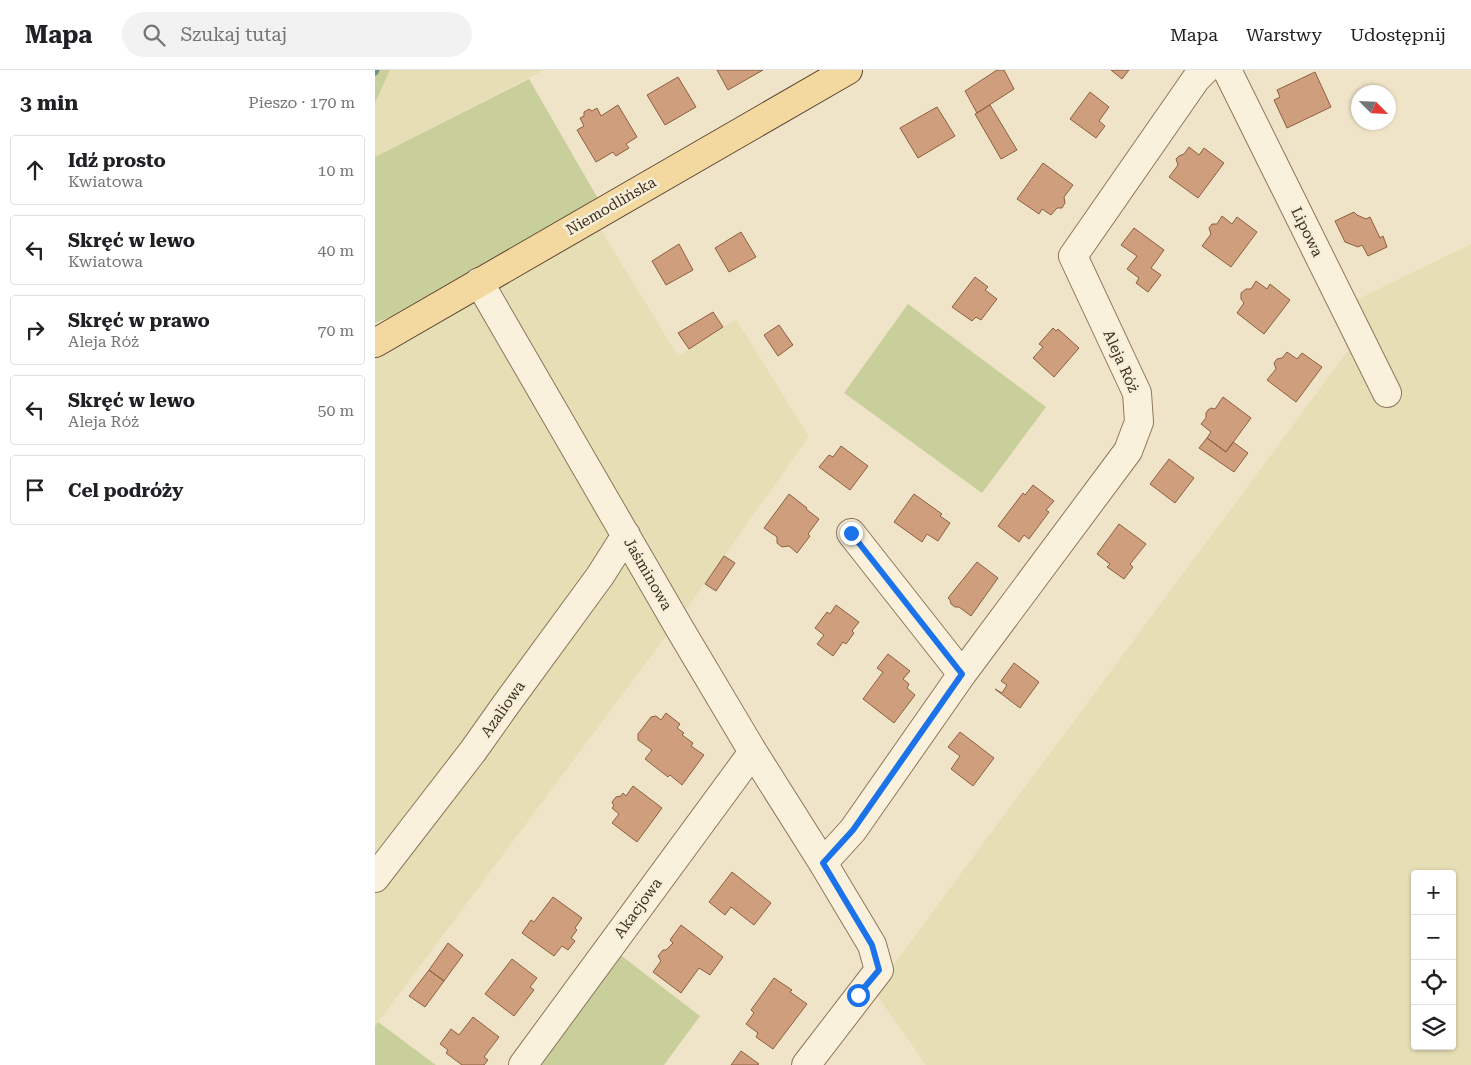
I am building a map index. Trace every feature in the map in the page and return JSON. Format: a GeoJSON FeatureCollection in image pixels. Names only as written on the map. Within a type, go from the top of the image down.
{"type":"FeatureCollection","features":[{"type":"Feature","properties":{"kind":"main road","name":"Niemodlińska"},"geometry":{"type":"LineString","coordinates":[[375,343],[848,70]]}},
{"type":"Feature","properties":{"kind":"street","name":"Aleja Róż"},"geometry":{"type":"LineString","coordinates":[[823,863],[853,830],[962,674],[1128,451],[1139,422],[1137,393],[1073,256],[1196,79],[1205,70]]}},
{"type":"Feature","properties":{"kind":"street","name":"Lipowa"},"geometry":{"type":"LineString","coordinates":[[1227,70],[1387,394]]}},
{"type":"Feature","properties":{"kind":"street","name":"Jaśminowa"},"geometry":{"type":"LineString","coordinates":[[479,282],[686,639],[872,945],[879,970],[806,1065]]}},
{"type":"Feature","properties":{"kind":"street"},"geometry":{"type":"LineString","coordinates":[[851,533],[962,674]]}},
{"type":"Feature","properties":{"kind":"street","name":"Azaliowa"},"geometry":{"type":"LineString","coordinates":[[375,878],[473,751],[600,576],[626,535]]}},
{"type":"Feature","properties":{"kind":"street","name":"Akacjowa"},"geometry":{"type":"LineString","coordinates":[[523,1065],[753,752]]}},
{"type":"Feature","properties":{"kind":"shaded area"},"geometry":{"type":"Polygon","coordinates":[[[390,70],[544,70],[375,157],[375,103],[390,70]]]}},
{"type":"Feature","properties":{"kind":"shaded area"},"geometry":{"type":"Polygon","coordinates":[[[593,217],[678,356],[736,319],[809,437],[676,623],[375,1026],[375,352],[593,217]]]}},
{"type":"Feature","properties":{"kind":"shaded area"},"geometry":{"type":"Polygon","coordinates":[[[1471,244],[1471,1065],[926,1065],[874,991],[1348,351],[1367,335],[1352,302],[1471,244]]]}},
{"type":"Feature","properties":{"kind":"green space"},"geometry":{"type":"Polygon","coordinates":[[[375,70],[390,70],[375,103],[375,70]]]}},
{"type":"Feature","properties":{"kind":"green space"},"geometry":{"type":"Polygon","coordinates":[[[529,79],[604,209],[479,282],[375,323],[375,157],[529,79]]]}},
{"type":"Feature","properties":{"kind":"green space"},"geometry":{"type":"Polygon","coordinates":[[[908,304],[1046,407],[982,493],[844,393],[908,304]]]}},
{"type":"Feature","properties":{"kind":"green space"},"geometry":{"type":"Polygon","coordinates":[[[610,947],[700,1016],[664,1065],[523,1065],[610,947]]]}},
{"type":"Feature","properties":{"kind":"green space"},"geometry":{"type":"Polygon","coordinates":[[[378,1022],[436,1065],[375,1065],[375,1026],[378,1022]]]}},
{"type":"Feature","properties":{"kind":"building"},"geometry":{"type":"Polygon","coordinates":[[[717,70],[763,70],[728,90],[717,70]]]}},
{"type":"Feature","properties":{"kind":"building"},"geometry":{"type":"Polygon","coordinates":[[[997,70],[1004,70],[1014,89],[977,113],[965,91],[997,70]]]}},
{"type":"Feature","properties":{"kind":"building"},"geometry":{"type":"Polygon","coordinates":[[[1111,70],[1129,70],[1122,79],[1111,70]]]}},
{"type":"Feature","properties":{"kind":"building"},"geometry":{"type":"Polygon","coordinates":[[[1315,72],[1331,107],[1287,128],[1274,100],[1280,97],[1277,90],[1315,72]]]}},
{"type":"Feature","properties":{"kind":"building"},"geometry":{"type":"Polygon","coordinates":[[[678,77],[696,107],[665,125],[647,95],[678,77]]]}},
{"type":"Feature","properties":{"kind":"building"},"geometry":{"type":"Polygon","coordinates":[[[1090,92],[1109,107],[1099,121],[1105,126],[1096,138],[1070,119],[1090,92]]]}},
{"type":"Feature","properties":{"kind":"building"},"geometry":{"type":"Polygon","coordinates":[[[618,105],[637,137],[626,144],[629,148],[616,156],[613,152],[596,162],[577,130],[584,126],[580,118],[589,109],[592,111],[597,108],[601,116],[618,105]]]}},
{"type":"Feature","properties":{"kind":"building"},"geometry":{"type":"Polygon","coordinates":[[[990,105],[1017,150],[1001,159],[975,114],[990,105]]]}},
{"type":"Feature","properties":{"kind":"building"},"geometry":{"type":"Polygon","coordinates":[[[937,107],[955,136],[918,158],[900,128],[937,107]]]}},
{"type":"Feature","properties":{"kind":"building"},"geometry":{"type":"Polygon","coordinates":[[[1189,147],[1199,155],[1204,148],[1224,163],[1198,198],[1169,177],[1178,165],[1176,159],[1184,154],[1189,147]]]}},
{"type":"Feature","properties":{"kind":"building"},"geometry":{"type":"Polygon","coordinates":[[[1043,163],[1073,185],[1064,197],[1065,203],[1062,208],[1057,208],[1051,215],[1042,209],[1039,214],[1017,199],[1043,163]]]}},
{"type":"Feature","properties":{"kind":"building"},"geometry":{"type":"Polygon","coordinates":[[[1354,212],[1366,219],[1370,217],[1380,238],[1383,236],[1387,247],[1368,256],[1362,245],[1358,247],[1345,242],[1335,221],[1354,212]]]}},
{"type":"Feature","properties":{"kind":"building"},"geometry":{"type":"Polygon","coordinates":[[[1222,216],[1232,224],[1237,217],[1257,232],[1231,267],[1202,246],[1211,234],[1209,228],[1212,224],[1217,224],[1222,216]]]}},
{"type":"Feature","properties":{"kind":"building"},"geometry":{"type":"Polygon","coordinates":[[[1134,228],[1164,250],[1151,268],[1161,275],[1148,292],[1136,283],[1139,278],[1127,269],[1137,256],[1121,245],[1134,228]]]}},
{"type":"Feature","properties":{"kind":"building"},"geometry":{"type":"Polygon","coordinates":[[[741,232],[756,257],[729,272],[715,248],[741,232]]]}},
{"type":"Feature","properties":{"kind":"building"},"geometry":{"type":"Polygon","coordinates":[[[679,244],[693,270],[666,285],[652,261],[679,244]]]}},
{"type":"Feature","properties":{"kind":"building"},"geometry":{"type":"Polygon","coordinates":[[[975,277],[988,287],[985,290],[997,299],[981,320],[976,317],[972,321],[952,307],[975,277]]]}},
{"type":"Feature","properties":{"kind":"building"},"geometry":{"type":"Polygon","coordinates":[[[1256,281],[1267,289],[1270,284],[1290,300],[1264,334],[1237,313],[1244,303],[1241,299],[1241,293],[1246,289],[1251,289],[1256,281]]]}},
{"type":"Feature","properties":{"kind":"building"},"geometry":{"type":"Polygon","coordinates":[[[713,312],[723,327],[689,349],[678,333],[713,312]]]}},
{"type":"Feature","properties":{"kind":"building"},"geometry":{"type":"Polygon","coordinates":[[[779,325],[793,345],[778,356],[764,335],[779,325]]]}},
{"type":"Feature","properties":{"kind":"building"},"geometry":{"type":"Polygon","coordinates":[[[1053,328],[1056,331],[1058,329],[1079,348],[1054,377],[1033,358],[1043,347],[1039,344],[1053,328]]]}},
{"type":"Feature","properties":{"kind":"building"},"geometry":{"type":"Polygon","coordinates":[[[1287,352],[1297,359],[1302,353],[1322,367],[1296,402],[1267,380],[1276,369],[1274,363],[1287,352]]]}},
{"type":"Feature","properties":{"kind":"building"},"geometry":{"type":"Polygon","coordinates":[[[1223,397],[1251,418],[1226,452],[1207,438],[1211,432],[1201,424],[1206,418],[1208,410],[1211,408],[1215,409],[1223,397]]]}},
{"type":"Feature","properties":{"kind":"building"},"geometry":{"type":"Polygon","coordinates":[[[1207,438],[1226,452],[1233,442],[1248,453],[1234,472],[1199,448],[1207,438]]]}},
{"type":"Feature","properties":{"kind":"building"},"geometry":{"type":"Polygon","coordinates":[[[841,446],[868,466],[850,490],[819,467],[829,455],[833,457],[841,446]]]}},
{"type":"Feature","properties":{"kind":"building"},"geometry":{"type":"Polygon","coordinates":[[[1169,459],[1194,478],[1175,503],[1150,484],[1169,459]]]}},
{"type":"Feature","properties":{"kind":"building"},"geometry":{"type":"Polygon","coordinates":[[[1033,485],[1054,501],[1046,510],[1049,512],[1029,539],[1024,535],[1019,542],[998,526],[1023,493],[1025,495],[1033,485]]]}},
{"type":"Feature","properties":{"kind":"building"},"geometry":{"type":"Polygon","coordinates":[[[789,494],[819,519],[808,534],[810,536],[797,553],[789,546],[782,547],[777,543],[777,537],[764,528],[789,494]]]}},
{"type":"Feature","properties":{"kind":"building"},"geometry":{"type":"Polygon","coordinates":[[[914,494],[942,514],[940,516],[950,523],[938,541],[927,534],[922,542],[894,522],[914,494]]]}},
{"type":"Feature","properties":{"kind":"building"},"geometry":{"type":"Polygon","coordinates":[[[1119,524],[1146,544],[1130,564],[1133,567],[1124,579],[1107,567],[1110,564],[1097,554],[1119,524]]]}},
{"type":"Feature","properties":{"kind":"building"},"geometry":{"type":"Polygon","coordinates":[[[724,556],[735,563],[716,591],[705,584],[724,556]]]}},
{"type":"Feature","properties":{"kind":"building"},"geometry":{"type":"Polygon","coordinates":[[[977,562],[998,578],[971,616],[959,607],[951,604],[948,598],[977,562]]]}},
{"type":"Feature","properties":{"kind":"building"},"geometry":{"type":"Polygon","coordinates":[[[836,605],[859,622],[846,644],[843,642],[833,656],[817,644],[824,635],[815,628],[827,612],[830,614],[836,605]]]}},
{"type":"Feature","properties":{"kind":"building"},"geometry":{"type":"Polygon","coordinates":[[[888,654],[910,671],[903,679],[909,684],[907,688],[915,695],[894,723],[863,699],[883,672],[877,668],[888,654]]]}},
{"type":"Feature","properties":{"kind":"building"},"geometry":{"type":"Polygon","coordinates":[[[1014,663],[1039,682],[1020,708],[995,689],[1002,693],[1007,685],[1001,681],[1014,663]]]}},
{"type":"Feature","properties":{"kind":"building"},"geometry":{"type":"Polygon","coordinates":[[[666,713],[680,724],[677,728],[684,733],[682,735],[693,743],[691,746],[704,755],[682,785],[670,775],[668,777],[645,759],[652,750],[638,740],[638,734],[651,717],[656,716],[661,720],[666,713]]]}},
{"type":"Feature","properties":{"kind":"building"},"geometry":{"type":"Polygon","coordinates":[[[960,732],[994,758],[973,786],[951,769],[960,756],[948,747],[960,732]]]}},
{"type":"Feature","properties":{"kind":"building"},"geometry":{"type":"Polygon","coordinates":[[[633,786],[662,808],[637,842],[612,823],[619,814],[612,808],[614,806],[612,802],[623,793],[626,796],[633,786]]]}},
{"type":"Feature","properties":{"kind":"building"},"geometry":{"type":"Polygon","coordinates":[[[732,872],[771,903],[754,925],[731,907],[725,915],[709,902],[732,872]]]}},
{"type":"Feature","properties":{"kind":"building"},"geometry":{"type":"Polygon","coordinates":[[[553,897],[582,918],[571,938],[575,941],[568,950],[562,946],[554,956],[522,933],[531,920],[534,922],[553,897]]]}},
{"type":"Feature","properties":{"kind":"building"},"geometry":{"type":"Polygon","coordinates":[[[681,925],[723,957],[710,975],[699,968],[681,993],[653,972],[661,961],[658,956],[673,943],[670,940],[681,925]]]}},
{"type":"Feature","properties":{"kind":"building"},"geometry":{"type":"Polygon","coordinates":[[[448,943],[463,955],[444,981],[429,970],[448,943]]]}},
{"type":"Feature","properties":{"kind":"building"},"geometry":{"type":"Polygon","coordinates":[[[512,959],[537,978],[530,987],[534,990],[514,1016],[485,994],[512,959]]]}},
{"type":"Feature","properties":{"kind":"building"},"geometry":{"type":"Polygon","coordinates":[[[429,970],[444,981],[425,1007],[409,996],[429,970]]]}},
{"type":"Feature","properties":{"kind":"building"},"geometry":{"type":"Polygon","coordinates":[[[774,978],[792,990],[790,992],[807,1004],[773,1049],[756,1037],[758,1033],[746,1024],[754,1013],[751,1010],[774,978]]]}},
{"type":"Feature","properties":{"kind":"building"},"geometry":{"type":"Polygon","coordinates":[[[473,1017],[499,1037],[484,1057],[488,1060],[484,1065],[462,1065],[446,1053],[448,1050],[440,1044],[451,1029],[459,1035],[473,1017]]]}},
{"type":"Feature","properties":{"kind":"building"},"geometry":{"type":"Polygon","coordinates":[[[741,1051],[759,1064],[731,1065],[741,1051]]]}},
{"type":"Feature","properties":{"kind":"route"},"geometry":{"type":"LineString","coordinates":[[851,533],[962,674],[853,830],[823,863],[872,945],[879,970],[858,995]]}}]}
